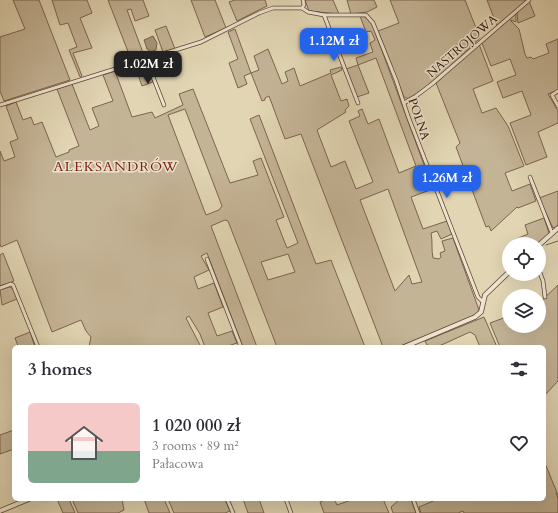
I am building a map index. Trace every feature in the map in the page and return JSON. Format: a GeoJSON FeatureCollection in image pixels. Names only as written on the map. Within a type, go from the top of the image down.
{"type":"FeatureCollection","features":[{"type":"Feature","properties":{"kind":"street"},"geometry":{"type":"LineString","coordinates":[[302,8],[304,6],[303,0]]}},
{"type":"Feature","properties":{"kind":"street","name":"NASTROJOWA"},"geometry":{"type":"LineString","coordinates":[[404,102],[416,96],[432,84],[529,0]]}},
{"type":"Feature","properties":{"kind":"street"},"geometry":{"type":"LineString","coordinates":[[0,105],[201,42],[263,11],[277,7],[302,8],[308,12],[324,15],[358,103]]}},
{"type":"Feature","properties":{"kind":"street","name":"POLNA"},"geometry":{"type":"LineString","coordinates":[[324,15],[366,15],[371,20],[377,31],[467,270],[478,297],[482,302]]}},
{"type":"Feature","properties":{"kind":"street"},"geometry":{"type":"LineString","coordinates":[[146,59],[164,105]]}},
{"type":"Feature","properties":{"kind":"street"},"geometry":{"type":"LineString","coordinates":[[558,92],[552,94],[558,106]]}},
{"type":"Feature","properties":{"kind":"street"},"geometry":{"type":"LineString","coordinates":[[530,177],[552,233]]}},
{"type":"Feature","properties":{"kind":"street"},"geometry":{"type":"LineString","coordinates":[[546,239],[558,228]]}},
{"type":"Feature","properties":{"kind":"street"},"geometry":{"type":"LineString","coordinates":[[207,259],[240,345]]}},
{"type":"Feature","properties":{"kind":"street"},"geometry":{"type":"LineString","coordinates":[[409,345],[473,319],[481,312],[482,302],[485,295],[502,279]]}},
{"type":"Feature","properties":{"kind":"street"},"geometry":{"type":"LineString","coordinates":[[0,288],[10,284],[13,285],[37,345]]}},
{"type":"Feature","properties":{"kind":"street"},"geometry":{"type":"LineString","coordinates":[[0,511],[24,501]]}},
{"type":"Feature","properties":{"kind":"street"},"geometry":{"type":"LineString","coordinates":[[228,501],[233,513]]}},
{"type":"Feature","properties":{"kind":"street"},"geometry":{"type":"LineString","coordinates":[[287,501],[291,513]]}},
{"type":"Feature","properties":{"kind":"street"},"geometry":{"type":"LineString","coordinates":[[414,501],[418,513]]}},
{"type":"Feature","properties":{"kind":"shaded area"},"geometry":{"type":"Polygon","coordinates":[[[13,0],[39,0],[70,80],[4,101],[0,91],[0,37],[25,29],[13,0]]]}},
{"type":"Feature","properties":{"kind":"shaded area"},"geometry":{"type":"Polygon","coordinates":[[[52,0],[87,0],[92,13],[80,18],[92,48],[73,53],[82,76],[80,77],[69,50],[77,47],[68,23],[60,25],[52,0]]]}},
{"type":"Feature","properties":{"kind":"shaded area"},"geometry":{"type":"Polygon","coordinates":[[[108,0],[143,0],[149,16],[135,21],[131,9],[127,10],[145,58],[132,62],[108,0]]]}},
{"type":"Feature","properties":{"kind":"shaded area"},"geometry":{"type":"Polygon","coordinates":[[[191,0],[215,0],[226,28],[205,37],[191,0]]]}},
{"type":"Feature","properties":{"kind":"shaded area"},"geometry":{"type":"Polygon","coordinates":[[[235,0],[265,0],[267,6],[237,21],[229,2],[235,0]]]}},
{"type":"Feature","properties":{"kind":"shaded area"},"geometry":{"type":"Polygon","coordinates":[[[305,0],[333,0],[339,14],[309,11],[305,0]]]}},
{"type":"Feature","properties":{"kind":"shaded area"},"geometry":{"type":"Polygon","coordinates":[[[347,0],[374,0],[377,7],[367,12],[351,14],[347,0]]]}},
{"type":"Feature","properties":{"kind":"shaded area"},"geometry":{"type":"Polygon","coordinates":[[[390,0],[465,0],[480,38],[438,78],[409,99],[404,97],[378,31],[399,23],[390,0]]]}},
{"type":"Feature","properties":{"kind":"shaded area"},"geometry":{"type":"Polygon","coordinates":[[[487,0],[528,0],[497,26],[487,0]]]}},
{"type":"Feature","properties":{"kind":"shaded area"},"geometry":{"type":"Polygon","coordinates":[[[529,1],[535,16],[518,23],[517,13],[529,1]]]}},
{"type":"Feature","properties":{"kind":"shaded area"},"geometry":{"type":"Polygon","coordinates":[[[516,13],[516,22],[510,20],[519,29],[527,58],[531,57],[533,59],[549,53],[546,44],[558,39],[558,90],[548,94],[558,111],[558,123],[538,132],[547,157],[526,165],[510,123],[531,115],[522,91],[503,98],[497,82],[516,75],[510,59],[491,66],[482,43],[516,13]]]}},
{"type":"Feature","properties":{"kind":"shaded area"},"geometry":{"type":"Polygon","coordinates":[[[360,16],[366,17],[372,23],[433,189],[411,197],[423,229],[447,221],[452,234],[441,239],[437,231],[431,233],[433,258],[439,259],[441,257],[440,253],[445,251],[442,241],[453,238],[479,310],[475,316],[403,345],[382,345],[301,134],[285,139],[269,96],[265,98],[265,100],[262,101],[251,73],[259,70],[254,56],[268,49],[282,84],[288,81],[285,72],[294,68],[300,86],[331,73],[330,70],[341,67],[342,70],[331,75],[341,101],[347,99],[349,106],[345,110],[346,112],[317,130],[331,167],[345,161],[356,189],[373,182],[349,121],[360,116],[358,111],[362,109],[368,124],[379,119],[399,173],[416,166],[376,58],[358,65],[356,58],[373,52],[370,43],[375,40],[371,31],[366,32],[360,16]],[[388,189],[360,200],[395,291],[409,275],[412,284],[422,282],[388,189]]]}},
{"type":"Feature","properties":{"kind":"shaded area"},"geometry":{"type":"Polygon","coordinates":[[[166,26],[175,49],[163,52],[155,30],[166,26]]]}},
{"type":"Feature","properties":{"kind":"shaded area"},"geometry":{"type":"Polygon","coordinates":[[[235,29],[251,73],[244,76],[247,84],[238,88],[229,63],[238,59],[228,32],[235,29]]]}},
{"type":"Feature","properties":{"kind":"shaded area"},"geometry":{"type":"Polygon","coordinates":[[[153,36],[157,43],[156,50],[151,52],[147,49],[144,40],[153,36]]]}},
{"type":"Feature","properties":{"kind":"shaded area"},"geometry":{"type":"Polygon","coordinates":[[[479,44],[493,81],[473,89],[482,113],[496,108],[508,126],[524,166],[505,173],[512,191],[530,184],[536,201],[518,208],[517,207],[491,231],[489,226],[486,227],[456,147],[460,143],[436,83],[479,44]]]}},
{"type":"Feature","properties":{"kind":"shaded area"},"geometry":{"type":"Polygon","coordinates":[[[143,63],[146,64],[153,82],[142,86],[135,66],[143,63]]]}},
{"type":"Feature","properties":{"kind":"shaded area"},"geometry":{"type":"Polygon","coordinates":[[[358,65],[369,93],[357,97],[346,69],[358,65]]]}},
{"type":"Feature","properties":{"kind":"shaded area"},"geometry":{"type":"Polygon","coordinates":[[[115,71],[132,117],[152,112],[155,118],[183,105],[179,94],[193,89],[230,183],[258,175],[253,161],[261,158],[284,217],[276,220],[287,248],[298,243],[250,119],[259,115],[316,264],[331,260],[364,345],[276,345],[228,221],[225,220],[211,226],[256,345],[242,345],[207,253],[201,256],[209,270],[194,277],[198,289],[214,283],[223,307],[208,313],[217,336],[232,331],[237,343],[231,345],[204,345],[200,334],[189,316],[186,318],[200,345],[89,345],[91,337],[86,331],[81,320],[52,332],[17,240],[1,247],[0,244],[0,151],[4,161],[15,157],[10,142],[18,139],[6,106],[16,102],[23,120],[31,117],[34,125],[42,122],[56,157],[79,146],[57,89],[72,84],[90,130],[99,126],[92,108],[113,101],[103,75],[115,71]],[[185,109],[168,115],[206,215],[219,210],[222,206],[185,109]],[[288,254],[261,262],[268,280],[295,272],[288,254]]]}},
{"type":"Feature","properties":{"kind":"shaded area"},"geometry":{"type":"Polygon","coordinates":[[[558,191],[558,226],[553,228],[539,198],[558,191]]]}},
{"type":"Feature","properties":{"kind":"shaded area"},"geometry":{"type":"Polygon","coordinates":[[[544,218],[549,233],[545,237],[521,237],[528,234],[525,225],[544,218]]]}},
{"type":"Feature","properties":{"kind":"shaded area"},"geometry":{"type":"Polygon","coordinates":[[[3,253],[14,281],[0,286],[0,255],[3,253]]]}},
{"type":"Feature","properties":{"kind":"shaded area"},"geometry":{"type":"Polygon","coordinates":[[[558,285],[558,381],[546,394],[546,345],[499,345],[490,323],[502,319],[502,333],[546,333],[546,296],[558,285]]]}},
{"type":"Feature","properties":{"kind":"shaded area"},"geometry":{"type":"Polygon","coordinates":[[[10,287],[13,289],[17,299],[2,305],[0,290],[10,287]]]}},
{"type":"Feature","properties":{"kind":"shaded area"},"geometry":{"type":"Polygon","coordinates":[[[484,317],[496,345],[479,345],[475,335],[470,332],[441,345],[427,345],[425,341],[484,317]]]}},
{"type":"Feature","properties":{"kind":"shaded area"},"geometry":{"type":"Polygon","coordinates":[[[30,332],[34,345],[18,345],[15,338],[30,332]]]}},
{"type":"Feature","properties":{"kind":"shaded area"},"geometry":{"type":"Polygon","coordinates":[[[12,431],[12,450],[0,454],[0,435],[12,431]]]}},
{"type":"Feature","properties":{"kind":"shaded area"},"geometry":{"type":"Polygon","coordinates":[[[546,466],[558,495],[558,513],[464,513],[463,511],[458,513],[421,513],[419,507],[433,501],[546,501],[546,466]]]}},
{"type":"Feature","properties":{"kind":"shaded area"},"geometry":{"type":"Polygon","coordinates":[[[58,501],[70,501],[75,513],[63,513],[58,501]]]}},
{"type":"Feature","properties":{"kind":"shaded area"},"geometry":{"type":"Polygon","coordinates":[[[73,501],[122,501],[124,510],[118,513],[78,513],[73,501]]]}},
{"type":"Feature","properties":{"kind":"shaded area"},"geometry":{"type":"Polygon","coordinates":[[[145,501],[165,501],[170,513],[149,513],[145,501]]]}},
{"type":"Feature","properties":{"kind":"shaded area"},"geometry":{"type":"Polygon","coordinates":[[[169,501],[226,501],[230,511],[225,513],[174,513],[169,501]]]}},
{"type":"Feature","properties":{"kind":"shaded area"},"geometry":{"type":"Polygon","coordinates":[[[244,501],[260,501],[264,513],[248,513],[244,501]]]}},
{"type":"Feature","properties":{"kind":"shaded area"},"geometry":{"type":"Polygon","coordinates":[[[335,501],[337,505],[348,501],[384,501],[389,513],[324,513],[320,502],[335,501]]]}},
{"type":"Feature","properties":{"kind":"shaded area"},"geometry":{"type":"Polygon","coordinates":[[[398,501],[412,501],[416,513],[393,513],[391,507],[398,501]]]}},
{"type":"Feature","properties":{"kind":"waterway"},"geometry":{"type":"LineString","coordinates":[[546,245],[558,241]]}},
{"type":"Feature","properties":{"kind":"waterway"},"geometry":{"type":"LineString","coordinates":[[556,493],[558,498]]}},
{"type":"Feature","properties":{"kind":"district","name":"ALEKSANDRÓW"},"geometry":{"type":"Point","coordinates":[116,166]}}]}
